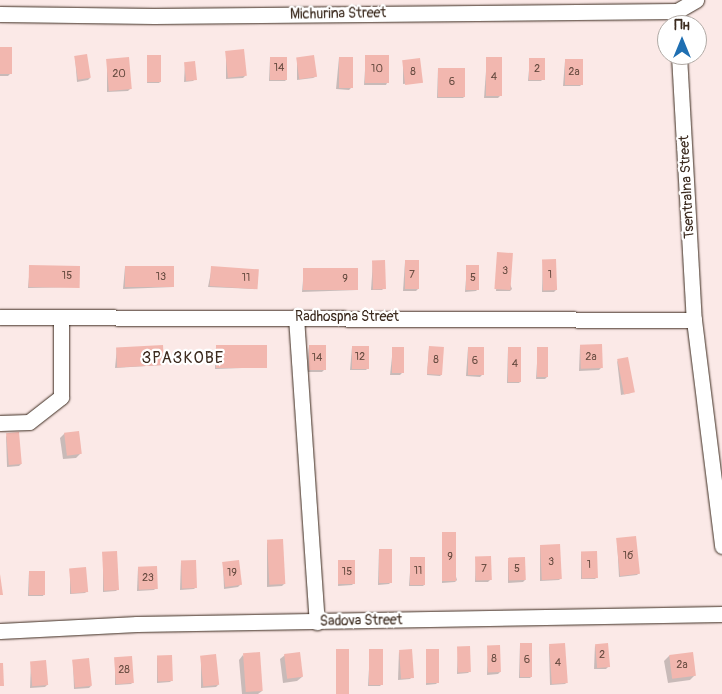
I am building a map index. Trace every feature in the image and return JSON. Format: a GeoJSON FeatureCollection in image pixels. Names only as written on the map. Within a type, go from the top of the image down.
{"type":"FeatureCollection","features":[{"type":"Feature","properties":{"kind":"street"},"geometry":{"type":"LineString","coordinates":[[680,15],[696,0]]}},
{"type":"Feature","properties":{"kind":"street","name":"Michurina Street"},"geometry":{"type":"LineString","coordinates":[[0,14],[657,18]]}},
{"type":"Feature","properties":{"kind":"street","name":"Tsentralna Street"},"geometry":{"type":"LineString","coordinates":[[681,65],[694,320],[722,546]]}},
{"type":"Feature","properties":{"kind":"street","name":"Radhospna Street"},"geometry":{"type":"LineString","coordinates":[[0,317],[694,320]]}},
{"type":"Feature","properties":{"kind":"street"},"geometry":{"type":"LineString","coordinates":[[0,423],[29,422],[61,397],[61,317]]}},
{"type":"Feature","properties":{"kind":"street"},"geometry":{"type":"LineString","coordinates":[[296,317],[317,622]]}},
{"type":"Feature","properties":{"kind":"street","name":"Sadova Street"},"geometry":{"type":"LineString","coordinates":[[0,631],[137,624],[722,614]]}},
{"type":"Feature","properties":{"kind":"building"},"geometry":{"type":"Polygon","coordinates":[[[0,47],[12,47],[12,74],[0,74],[0,47]]]}},
{"type":"Feature","properties":{"kind":"building"},"geometry":{"type":"Polygon","coordinates":[[[244,49],[247,76],[228,78],[225,51],[244,49]]]}},
{"type":"Feature","properties":{"kind":"building"},"geometry":{"type":"Polygon","coordinates":[[[87,54],[91,78],[78,80],[74,56],[87,54]]]}},
{"type":"Feature","properties":{"kind":"building"},"geometry":{"type":"Polygon","coordinates":[[[147,55],[161,55],[161,82],[147,82],[147,55]]]}},
{"type":"Feature","properties":{"kind":"building"},"geometry":{"type":"Polygon","coordinates":[[[314,55],[317,77],[299,79],[296,58],[314,55]]]}},
{"type":"Feature","properties":{"kind":"building"},"geometry":{"type":"Polygon","coordinates":[[[365,55],[389,55],[389,83],[365,83],[365,55]]]}},
{"type":"Feature","properties":{"kind":"building"},"geometry":{"type":"Polygon","coordinates":[[[129,57],[132,89],[109,91],[106,59],[129,57]]]}},
{"type":"Feature","properties":{"kind":"building"},"geometry":{"type":"Polygon","coordinates":[[[270,57],[287,57],[287,80],[270,80],[270,57]]]}},
{"type":"Feature","properties":{"kind":"building"},"geometry":{"type":"Polygon","coordinates":[[[339,57],[353,57],[353,88],[339,88],[339,57]]]}},
{"type":"Feature","properties":{"kind":"building"},"geometry":{"type":"Polygon","coordinates":[[[486,57],[502,57],[502,96],[486,96],[486,57]]]}},
{"type":"Feature","properties":{"kind":"building"},"geometry":{"type":"Polygon","coordinates":[[[420,58],[423,83],[405,85],[402,60],[420,58]]]}},
{"type":"Feature","properties":{"kind":"building"},"geometry":{"type":"Polygon","coordinates":[[[529,58],[545,58],[545,80],[529,80],[529,58]]]}},
{"type":"Feature","properties":{"kind":"building"},"geometry":{"type":"Polygon","coordinates":[[[565,59],[583,59],[583,85],[565,85],[565,59]]]}},
{"type":"Feature","properties":{"kind":"building"},"geometry":{"type":"Polygon","coordinates":[[[195,61],[197,80],[186,81],[184,62],[195,61]]]}},
{"type":"Feature","properties":{"kind":"building"},"geometry":{"type":"Polygon","coordinates":[[[438,68],[465,68],[465,97],[438,97],[438,68]]]}},
{"type":"Feature","properties":{"kind":"building"},"geometry":{"type":"Polygon","coordinates":[[[497,252],[513,253],[510,290],[494,289],[497,252]]]}},
{"type":"Feature","properties":{"kind":"building"},"geometry":{"type":"Polygon","coordinates":[[[542,259],[556,259],[557,290],[543,290],[542,259]]]}},
{"type":"Feature","properties":{"kind":"building"},"geometry":{"type":"Polygon","coordinates":[[[372,260],[385,260],[386,289],[373,289],[372,260]]]}},
{"type":"Feature","properties":{"kind":"building"},"geometry":{"type":"Polygon","coordinates":[[[405,260],[419,260],[419,289],[405,289],[405,260]]]}},
{"type":"Feature","properties":{"kind":"building"},"geometry":{"type":"Polygon","coordinates":[[[29,265],[80,266],[80,288],[29,287],[29,265]]]}},
{"type":"Feature","properties":{"kind":"building"},"geometry":{"type":"Polygon","coordinates":[[[466,265],[479,265],[479,290],[466,290],[466,265]]]}},
{"type":"Feature","properties":{"kind":"building"},"geometry":{"type":"Polygon","coordinates":[[[125,266],[174,266],[174,287],[125,287],[125,266]]]}},
{"type":"Feature","properties":{"kind":"building"},"geometry":{"type":"Polygon","coordinates":[[[211,266],[259,269],[257,289],[210,286],[211,266]]]}},
{"type":"Feature","properties":{"kind":"building"},"geometry":{"type":"Polygon","coordinates":[[[303,268],[358,268],[358,290],[303,290],[303,268]]]}},
{"type":"Feature","properties":{"kind":"building"},"geometry":{"type":"Polygon","coordinates":[[[602,344],[603,368],[581,369],[580,345],[602,344]]]}},
{"type":"Feature","properties":{"kind":"building"},"geometry":{"type":"Polygon","coordinates":[[[163,345],[164,365],[117,367],[116,347],[163,345]]]}},
{"type":"Feature","properties":{"kind":"building"},"geometry":{"type":"Polygon","coordinates":[[[216,345],[267,345],[267,368],[216,368],[216,345]]]}},
{"type":"Feature","properties":{"kind":"building"},"geometry":{"type":"Polygon","coordinates":[[[309,345],[326,345],[326,370],[309,370],[309,345]]]}},
{"type":"Feature","properties":{"kind":"building"},"geometry":{"type":"Polygon","coordinates":[[[352,346],[369,346],[369,369],[352,369],[352,346]]]}},
{"type":"Feature","properties":{"kind":"building"},"geometry":{"type":"Polygon","coordinates":[[[429,346],[444,347],[442,375],[427,374],[429,346]]]}},
{"type":"Feature","properties":{"kind":"building"},"geometry":{"type":"Polygon","coordinates":[[[392,347],[404,347],[404,373],[392,373],[392,347]]]}},
{"type":"Feature","properties":{"kind":"building"},"geometry":{"type":"Polygon","coordinates":[[[468,347],[484,347],[484,375],[468,375],[468,347]]]}},
{"type":"Feature","properties":{"kind":"building"},"geometry":{"type":"Polygon","coordinates":[[[508,347],[521,347],[521,382],[508,382],[508,347]]]}},
{"type":"Feature","properties":{"kind":"building"},"geometry":{"type":"Polygon","coordinates":[[[537,347],[548,347],[548,377],[537,377],[537,347]]]}},
{"type":"Feature","properties":{"kind":"building"},"geometry":{"type":"Polygon","coordinates":[[[628,357],[635,392],[624,394],[617,359],[628,357]]]}},
{"type":"Feature","properties":{"kind":"building"},"geometry":{"type":"Polygon","coordinates":[[[79,431],[82,454],[67,456],[64,433],[79,431]]]}},
{"type":"Feature","properties":{"kind":"building"},"geometry":{"type":"Polygon","coordinates":[[[19,432],[22,464],[9,465],[6,433],[19,432]]]}},
{"type":"Feature","properties":{"kind":"building"},"geometry":{"type":"Polygon","coordinates":[[[442,532],[456,532],[456,581],[442,581],[442,532]]]}},
{"type":"Feature","properties":{"kind":"building"},"geometry":{"type":"Polygon","coordinates":[[[636,536],[640,574],[620,576],[616,538],[636,536]]]}},
{"type":"Feature","properties":{"kind":"building"},"geometry":{"type":"Polygon","coordinates":[[[283,539],[285,584],[269,585],[267,540],[283,539]]]}},
{"type":"Feature","properties":{"kind":"building"},"geometry":{"type":"Polygon","coordinates":[[[560,544],[562,579],[542,580],[540,545],[560,544]]]}},
{"type":"Feature","properties":{"kind":"building"},"geometry":{"type":"Polygon","coordinates":[[[379,549],[392,549],[392,583],[379,583],[379,549]]]}},
{"type":"Feature","properties":{"kind":"building"},"geometry":{"type":"Polygon","coordinates":[[[117,551],[119,590],[104,591],[102,552],[117,551]]]}},
{"type":"Feature","properties":{"kind":"building"},"geometry":{"type":"Polygon","coordinates":[[[597,551],[598,578],[582,579],[581,552],[597,551]]]}},
{"type":"Feature","properties":{"kind":"building"},"geometry":{"type":"Polygon","coordinates":[[[491,556],[492,580],[476,581],[475,557],[491,556]]]}},
{"type":"Feature","properties":{"kind":"building"},"geometry":{"type":"Polygon","coordinates":[[[410,557],[425,557],[425,585],[410,585],[410,557]]]}},
{"type":"Feature","properties":{"kind":"building"},"geometry":{"type":"Polygon","coordinates":[[[525,557],[526,580],[509,581],[508,558],[525,557]]]}},
{"type":"Feature","properties":{"kind":"building"},"geometry":{"type":"Polygon","coordinates":[[[196,560],[197,588],[182,589],[181,561],[196,560]]]}},
{"type":"Feature","properties":{"kind":"building"},"geometry":{"type":"Polygon","coordinates":[[[239,560],[242,585],[225,587],[222,562],[239,560]]]}},
{"type":"Feature","properties":{"kind":"building"},"geometry":{"type":"Polygon","coordinates":[[[338,560],[355,560],[355,584],[338,584],[338,560]]]}},
{"type":"Feature","properties":{"kind":"building"},"geometry":{"type":"Polygon","coordinates":[[[157,566],[158,589],[139,590],[138,567],[157,566]]]}},
{"type":"Feature","properties":{"kind":"building"},"geometry":{"type":"Polygon","coordinates":[[[86,567],[88,592],[71,593],[69,568],[86,567]]]}},
{"type":"Feature","properties":{"kind":"building"},"geometry":{"type":"Polygon","coordinates":[[[29,571],[45,571],[45,595],[29,595],[29,571]]]}},
{"type":"Feature","properties":{"kind":"building"},"geometry":{"type":"Polygon","coordinates":[[[0,574],[3,595],[0,595],[0,574]]]}},
{"type":"Feature","properties":{"kind":"building"},"geometry":{"type":"Polygon","coordinates":[[[520,643],[532,643],[532,677],[520,677],[520,643]]]}},
{"type":"Feature","properties":{"kind":"building"},"geometry":{"type":"Polygon","coordinates":[[[565,643],[568,683],[552,684],[549,644],[565,643]]]}},
{"type":"Feature","properties":{"kind":"building"},"geometry":{"type":"Polygon","coordinates":[[[608,643],[610,667],[597,668],[595,644],[608,643]]]}},
{"type":"Feature","properties":{"kind":"building"},"geometry":{"type":"Polygon","coordinates":[[[487,645],[500,645],[501,672],[488,672],[487,645]]]}},
{"type":"Feature","properties":{"kind":"building"},"geometry":{"type":"Polygon","coordinates":[[[457,646],[470,646],[471,672],[458,672],[457,646]]]}},
{"type":"Feature","properties":{"kind":"building"},"geometry":{"type":"Polygon","coordinates":[[[336,649],[349,649],[349,694],[336,694],[336,649]]]}},
{"type":"Feature","properties":{"kind":"building"},"geometry":{"type":"Polygon","coordinates":[[[369,649],[383,649],[383,685],[369,685],[369,649]]]}},
{"type":"Feature","properties":{"kind":"building"},"geometry":{"type":"Polygon","coordinates":[[[412,649],[414,678],[401,679],[399,650],[412,649]]]}},
{"type":"Feature","properties":{"kind":"building"},"geometry":{"type":"Polygon","coordinates":[[[426,649],[439,649],[439,683],[426,683],[426,649]]]}},
{"type":"Feature","properties":{"kind":"building"},"geometry":{"type":"Polygon","coordinates":[[[260,652],[263,691],[246,692],[243,653],[260,652]]]}},
{"type":"Feature","properties":{"kind":"building"},"geometry":{"type":"Polygon","coordinates":[[[300,652],[303,677],[287,679],[284,654],[300,652]]]}},
{"type":"Feature","properties":{"kind":"building"},"geometry":{"type":"Polygon","coordinates":[[[693,652],[696,676],[672,679],[669,655],[693,652]]]}},
{"type":"Feature","properties":{"kind":"building"},"geometry":{"type":"Polygon","coordinates":[[[216,654],[219,685],[203,687],[200,656],[216,654]]]}},
{"type":"Feature","properties":{"kind":"building"},"geometry":{"type":"Polygon","coordinates":[[[172,655],[173,681],[158,682],[157,656],[172,655]]]}},
{"type":"Feature","properties":{"kind":"building"},"geometry":{"type":"Polygon","coordinates":[[[132,656],[134,683],[116,684],[114,657],[132,656]]]}},
{"type":"Feature","properties":{"kind":"building"},"geometry":{"type":"Polygon","coordinates":[[[89,658],[92,686],[75,688],[72,660],[89,658]]]}},
{"type":"Feature","properties":{"kind":"building"},"geometry":{"type":"Polygon","coordinates":[[[46,660],[48,685],[32,686],[30,661],[46,660]]]}},
{"type":"Feature","properties":{"kind":"building"},"geometry":{"type":"Polygon","coordinates":[[[0,663],[3,663],[4,686],[0,686],[0,663]]]}},
{"type":"Feature","properties":{"kind":"district","name":"ЗРАЗКОВЕ"},"geometry":{"type":"Point","coordinates":[183,358]}}]}
